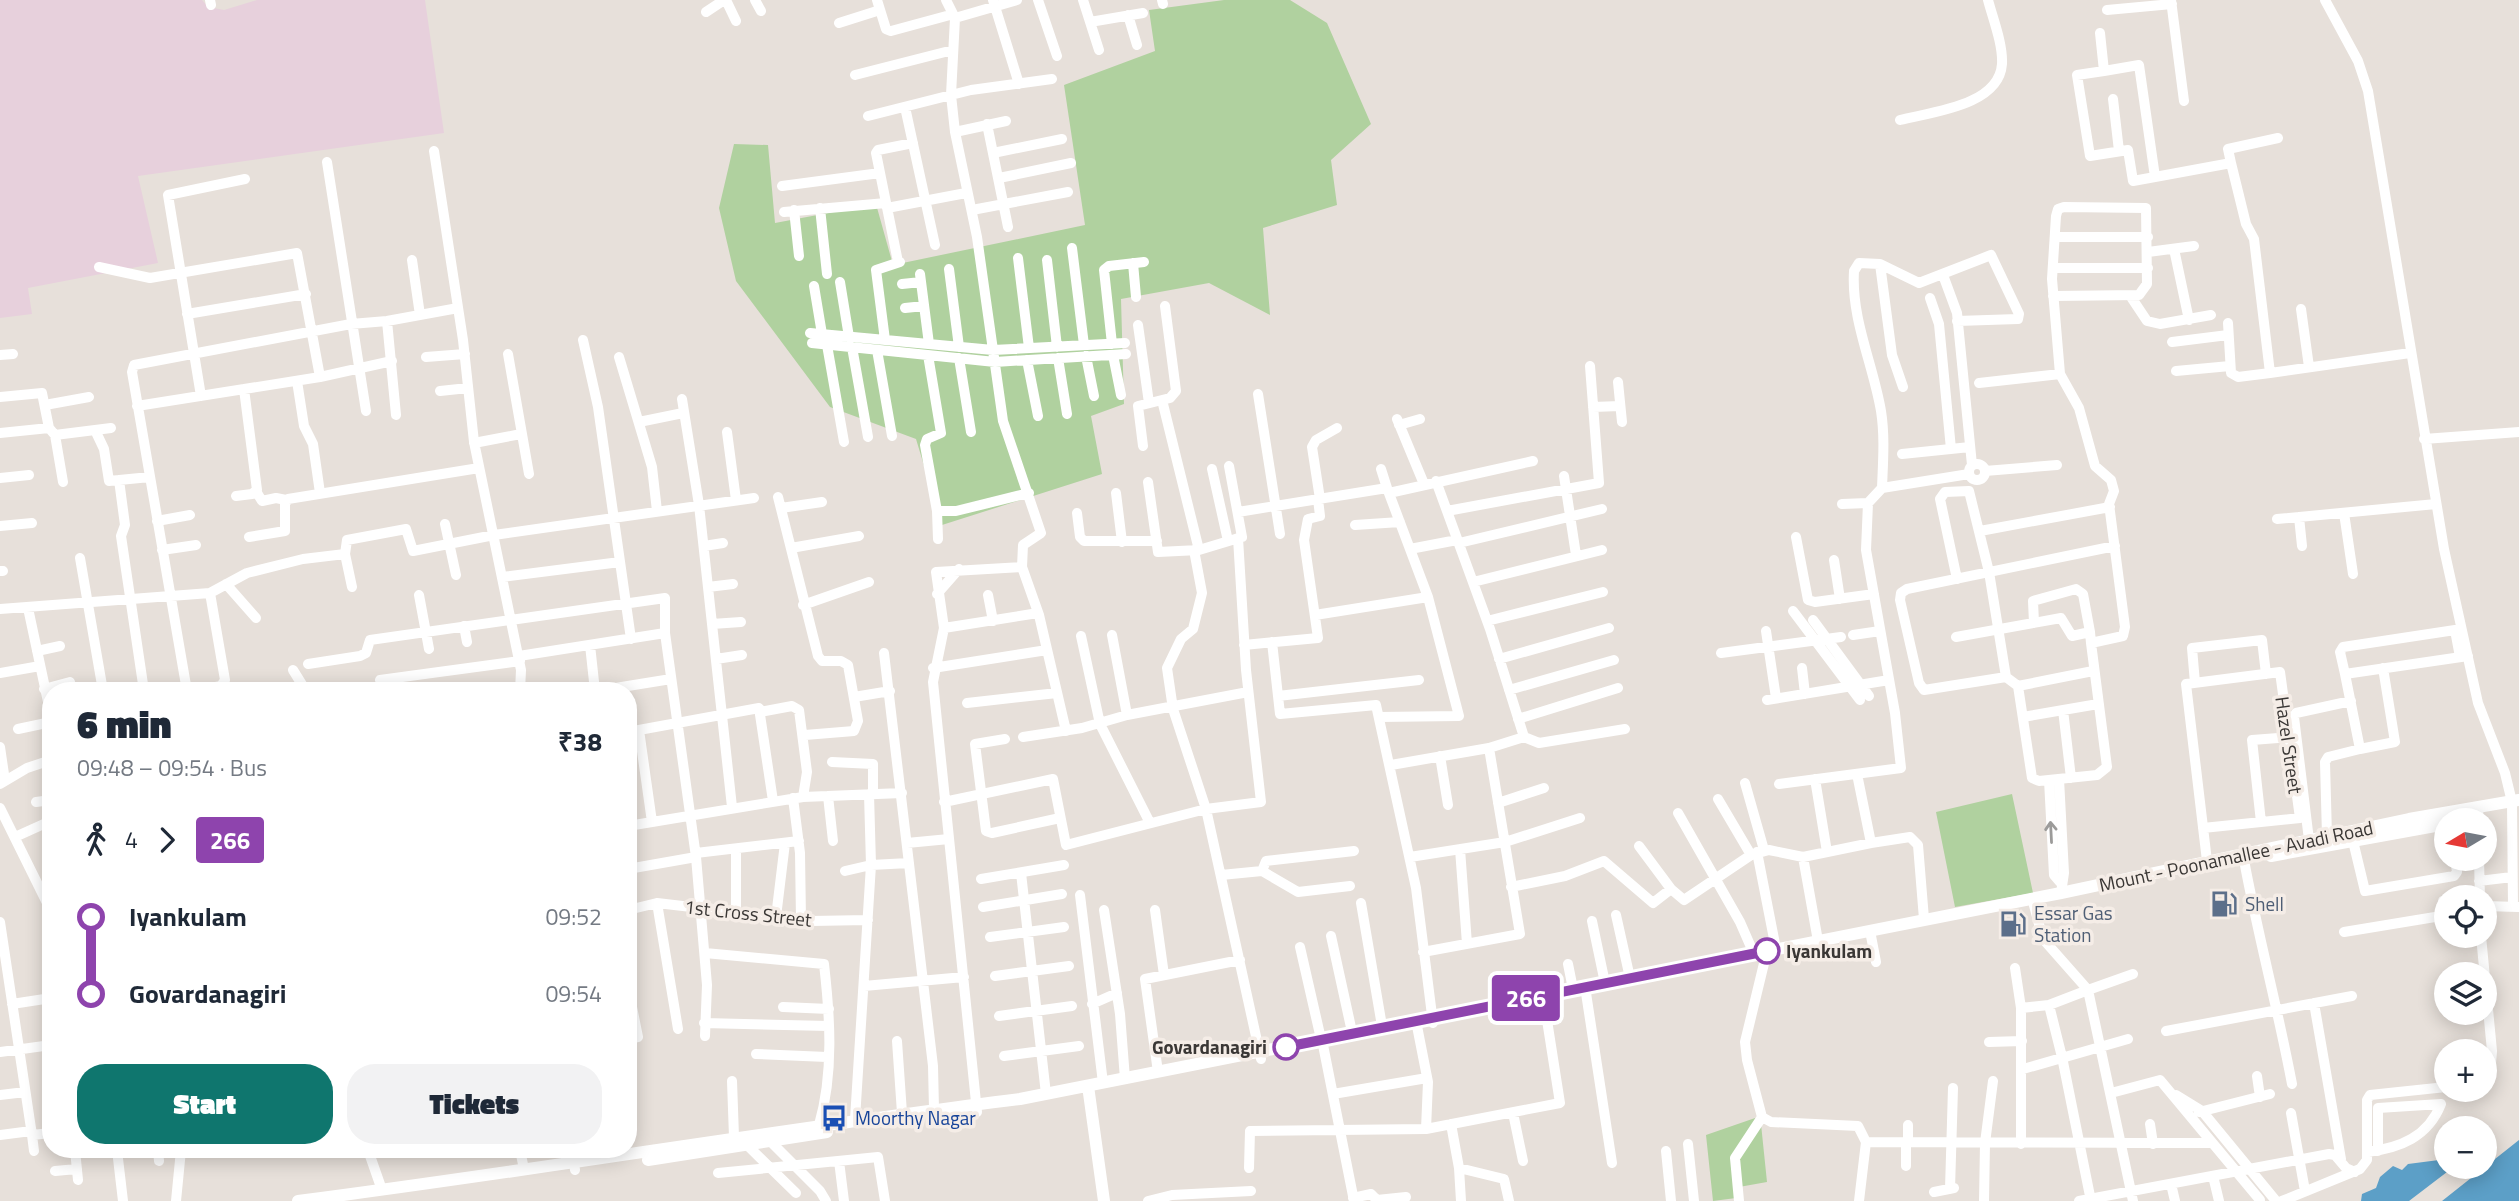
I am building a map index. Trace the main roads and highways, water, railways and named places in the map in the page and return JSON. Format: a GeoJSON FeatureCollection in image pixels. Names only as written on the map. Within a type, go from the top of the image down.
{"type":"FeatureCollection","features":[{"type":"Feature","properties":{"kind":"main road","name":"Mount - Poonamallee - Avadi Road"},"geometry":{"type":"LineString","coordinates":[[2497,810],[2515,805]]}},
{"type":"Feature","properties":{"kind":"main road","name":"Mount - Poonamallee - Avadi Road"},"geometry":{"type":"LineString","coordinates":[[353,1201],[575,1167],[748,1146],[1088,1090],[1322,1042],[1417,1026],[1433,1020],[1924,919],[2032,903],[2061,887],[2207,862],[2327,836],[2434,822]]}},
{"type":"Feature","properties":{"kind":"main road","name":"Mount - Poonamallee - Avadi Road"},"geometry":{"type":"LineString","coordinates":[[1322,1042],[1382,1026],[1544,1001],[1605,983],[1871,936],[2434,823]]}},
{"type":"Feature","properties":{"kind":"main road","name":"Mount - Poonamallee - Avadi Road"},"geometry":{"type":"LineString","coordinates":[[637,1151],[902,1113],[976,1108],[1046,1094],[1088,1090],[1103,1083],[1158,1072],[1260,1056]]}},
{"type":"Feature","properties":{"kind":"main road"},"geometry":{"type":"LineString","coordinates":[[1088,1090],[1104,1201]]}},
{"type":"Feature","properties":{"kind":"main road","name":"Mount - Poonamallee - Avadi Road"},"geometry":{"type":"LineString","coordinates":[[298,1201],[524,1169],[575,1167],[604,1158]]}},
{"type":"Feature","properties":{"kind":"water"},"geometry":{"type":"Polygon","coordinates":[[[2519,1140],[2519,1201],[2442,1201],[2470,1179],[2497,1179],[2497,1157],[2519,1140]]]}},
{"type":"Feature","properties":{"kind":"water"},"geometry":{"type":"Polygon","coordinates":[[[2434,1161],[2434,1179],[2438,1179],[2409,1201],[2361,1201],[2362,1194],[2376,1188],[2380,1177],[2393,1166],[2402,1170],[2408,1164],[2434,1161]]]}},
{"type":"Feature","properties":{"kind":"place","name":"Shell"},"geometry":{"type":"Point","coordinates":[2224,904]}},
{"type":"Feature","properties":{"kind":"place","name":"Essar Gas Station"},"geometry":{"type":"Point","coordinates":[2013,924]}},
{"type":"Feature","properties":{"kind":"place","name":"Iyankulam"},"geometry":{"type":"Point","coordinates":[1767,951]}},
{"type":"Feature","properties":{"kind":"place","name":"Govardanagiri"},"geometry":{"type":"Point","coordinates":[1286,1047]}},
{"type":"Feature","properties":{"kind":"place","name":"Moorthy Nagar"},"geometry":{"type":"Point","coordinates":[834,1118]}}]}
